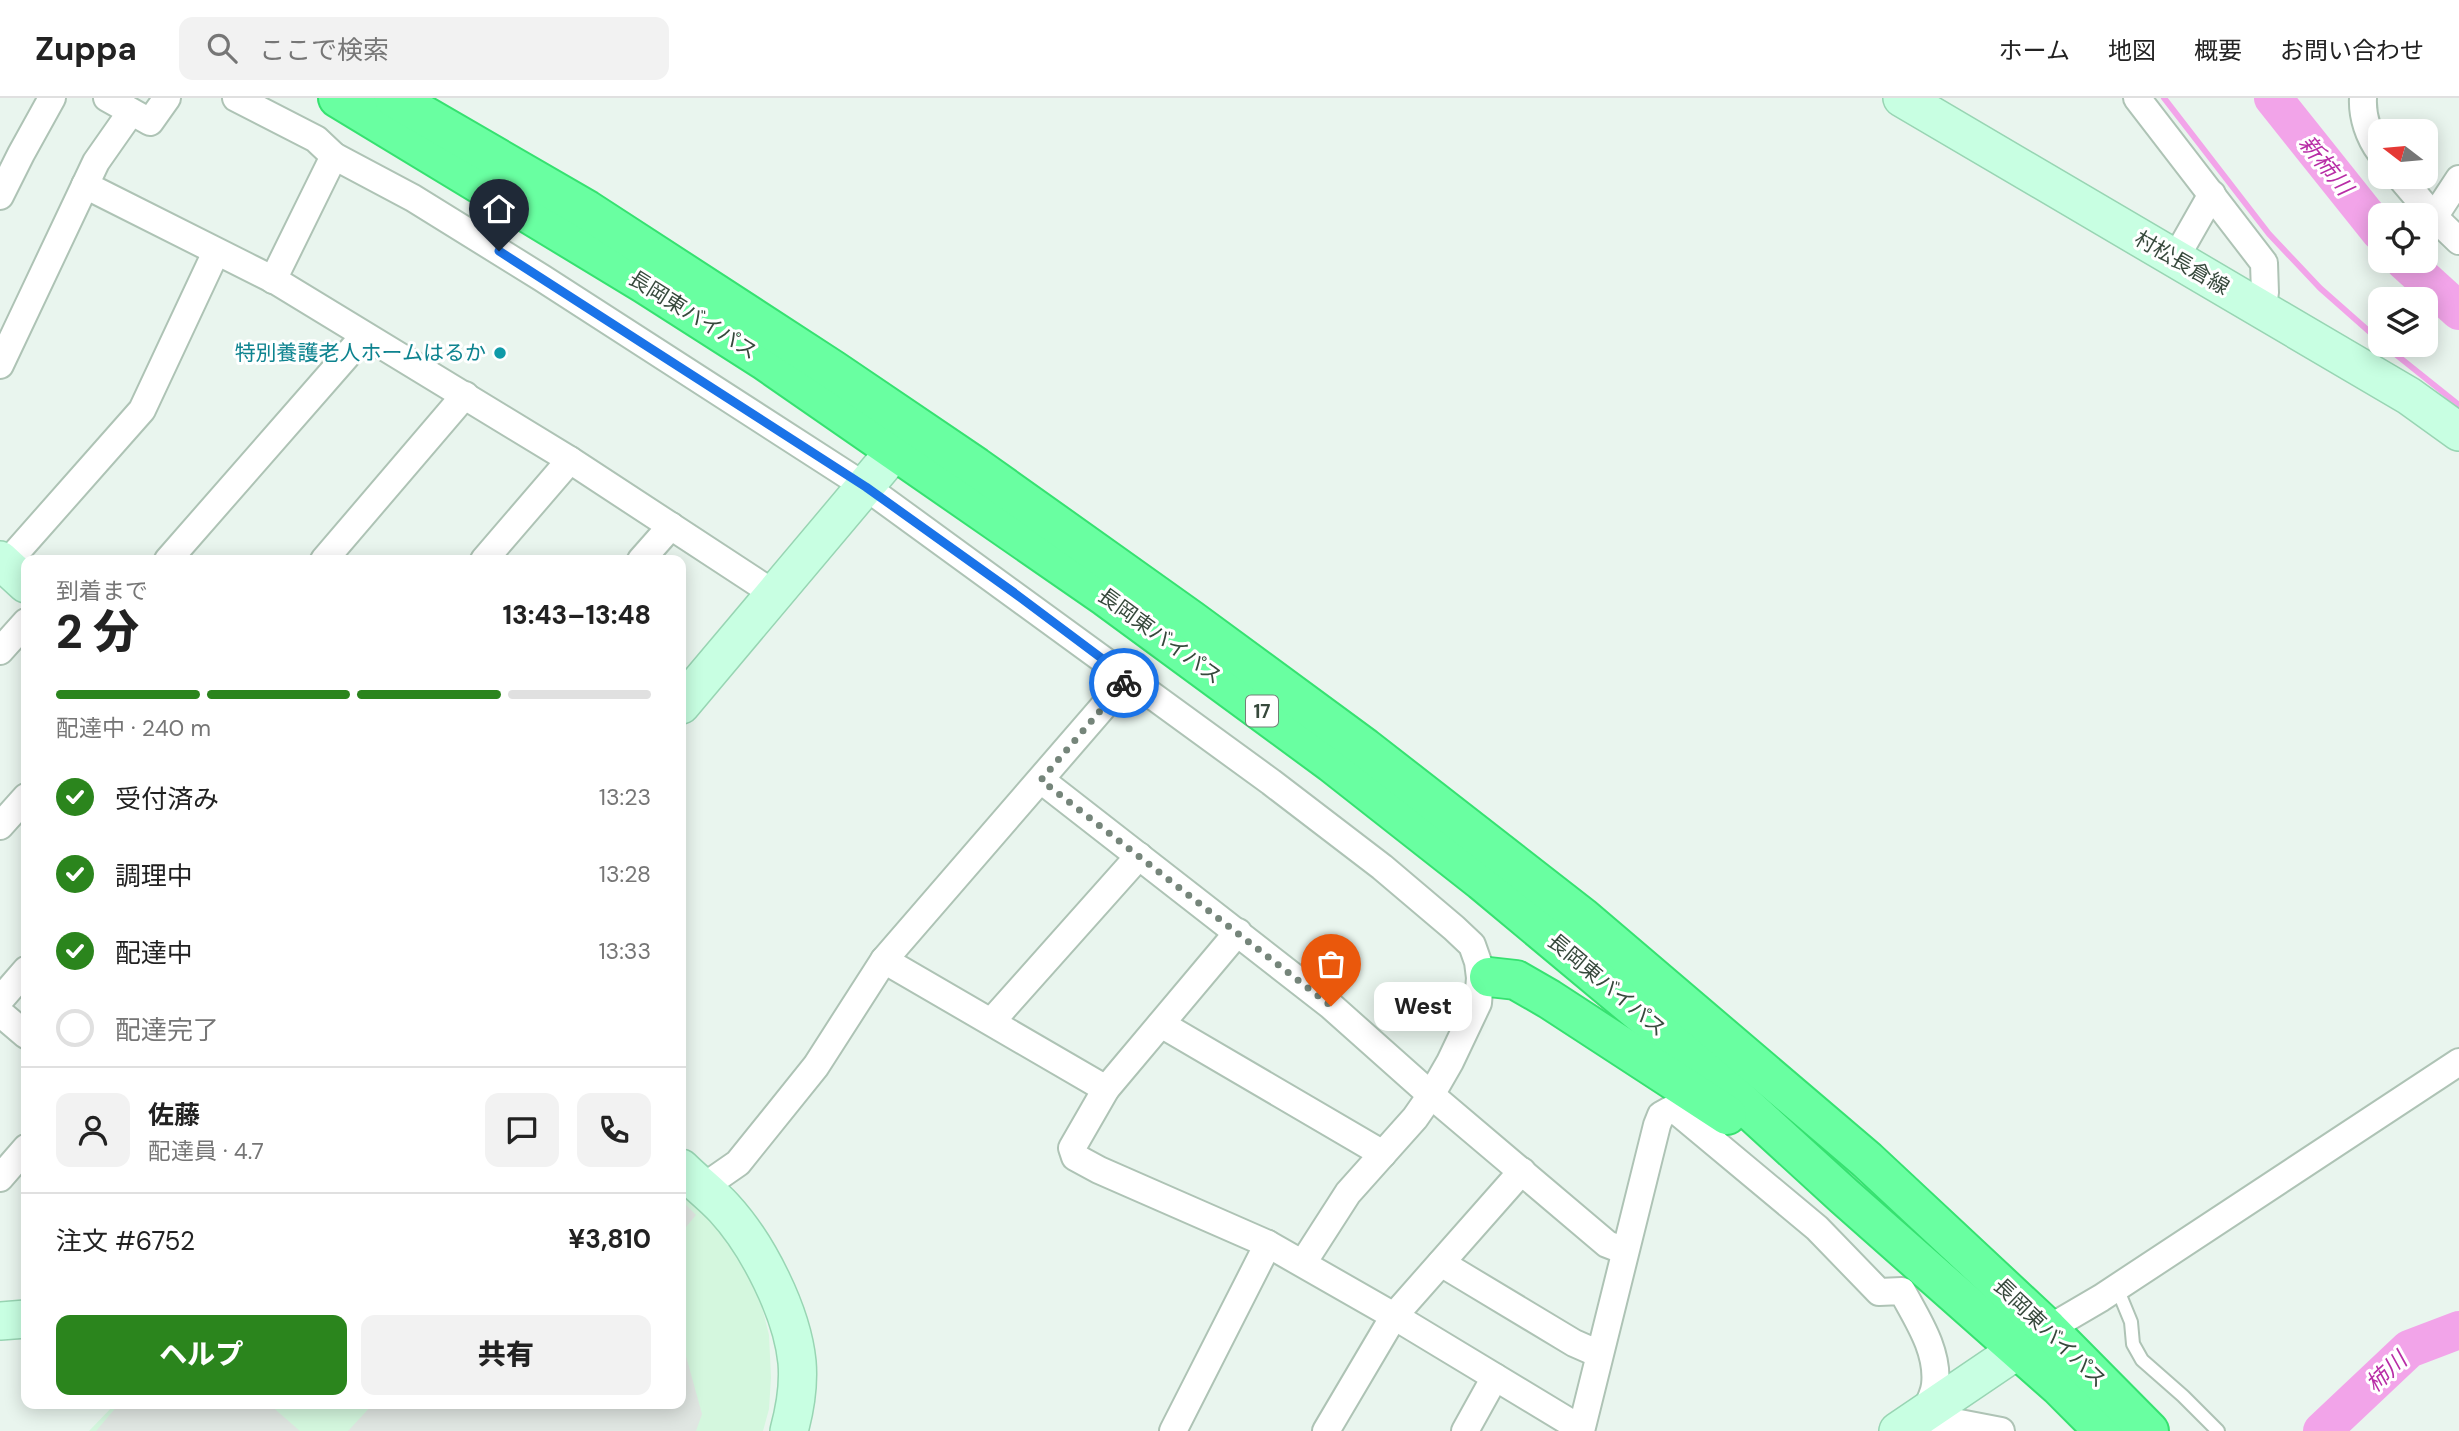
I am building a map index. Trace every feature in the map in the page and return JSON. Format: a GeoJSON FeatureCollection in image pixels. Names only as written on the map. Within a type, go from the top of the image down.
{"type":"FeatureCollection","features":[{"type":"Feature","properties":{"kind":"highway","name":"長岡東バイパス"},"geometry":{"type":"LineString","coordinates":[[338,98],[764,360],[1180,650],[1343,772],[1573,956],[1681,1047],[1943,1283],[2033,1340],[2150,1431]]}},
{"type":"Feature","properties":{"kind":"highway","name":"長岡東バイパス"},"geometry":{"type":"LineString","coordinates":[[394,98],[587,210],[833,370],[988,475],[1191,620],[1477,833],[1582,917],[1867,1160],[2033,1340],[2059,1386],[2104,1431]]}},
{"type":"Feature","properties":{"kind":"highway"},"geometry":{"type":"LineString","coordinates":[[421,98],[587,210]]}},
{"type":"Feature","properties":{"kind":"highway"},"geometry":{"type":"LineString","coordinates":[[1485,977],[1516,980],[1549,999],[1691,1090],[1844,1196]]}},
{"type":"Feature","properties":{"kind":"main road","name":"村松長倉線"},"geometry":{"type":"LineString","coordinates":[[1902,98],[2409,396],[2459,432]]}},
{"type":"Feature","properties":{"kind":"main road"},"geometry":{"type":"LineString","coordinates":[[686,699],[874,476]]}},
{"type":"Feature","properties":{"kind":"main road"},"geometry":{"type":"LineString","coordinates":[[691,1178],[723,1207],[751,1244],[769,1276],[789,1324],[797,1364],[797,1389],[789,1431]]}},
{"type":"Feature","properties":{"kind":"main road"},"geometry":{"type":"LineString","coordinates":[[0,1321],[21,1320]]}},
{"type":"Feature","properties":{"kind":"main road"},"geometry":{"type":"LineString","coordinates":[[1911,1424],[2033,1340]]}},
{"type":"Feature","properties":{"kind":"street"},"geometry":{"type":"LineString","coordinates":[[0,197],[20,154],[52,98]]}},
{"type":"Feature","properties":{"kind":"street"},"geometry":{"type":"LineString","coordinates":[[107,98],[150,122],[167,98]]}},
{"type":"Feature","properties":{"kind":"street"},"geometry":{"type":"LineString","coordinates":[[236,98],[316,139],[334,156],[413,198],[874,476],[1013,592],[1338,833],[1454,928],[1472,946],[1485,977],[1474,1013],[1450,1062],[1415,1118],[1348,1194],[1303,1263]]}},
{"type":"Feature","properties":{"kind":"street"},"geometry":{"type":"LineString","coordinates":[[2137,98],[2264,263],[2264,293],[2257,305]]}},
{"type":"Feature","properties":{"kind":"street"},"geometry":{"type":"LineString","coordinates":[[2363,98],[2362,108],[2368,129]]}},
{"type":"Feature","properties":{"kind":"street"},"geometry":{"type":"LineString","coordinates":[[0,365],[96,162],[131,112]]}},
{"type":"Feature","properties":{"kind":"street"},"geometry":{"type":"LineString","coordinates":[[273,279],[334,156]]}},
{"type":"Feature","properties":{"kind":"street"},"geometry":{"type":"LineString","coordinates":[[2438,211],[2459,178]]}},
{"type":"Feature","properties":{"kind":"street"},"geometry":{"type":"LineString","coordinates":[[85,185],[273,279],[570,460],[776,595]]}},
{"type":"Feature","properties":{"kind":"street"},"geometry":{"type":"LineString","coordinates":[[2410,189],[2422,203]]}},
{"type":"Feature","properties":{"kind":"street"},"geometry":{"type":"LineString","coordinates":[[2175,259],[2212,194]]}},
{"type":"Feature","properties":{"kind":"street"},"geometry":{"type":"LineString","coordinates":[[2438,221],[2459,241]]}},
{"type":"Feature","properties":{"kind":"street"},"geometry":{"type":"LineString","coordinates":[[22,555],[142,410],[216,252]]}},
{"type":"Feature","properties":{"kind":"street"},"geometry":{"type":"LineString","coordinates":[[172,555],[364,336]]}},
{"type":"Feature","properties":{"kind":"street"},"geometry":{"type":"LineString","coordinates":[[328,555],[465,395]]}},
{"type":"Feature","properties":{"kind":"street"},"geometry":{"type":"LineString","coordinates":[[488,555],[570,460]]}},
{"type":"Feature","properties":{"kind":"street"},"geometry":{"type":"LineString","coordinates":[[645,555],[671,526]]}},
{"type":"Feature","properties":{"kind":"street"},"geometry":{"type":"LineString","coordinates":[[0,652],[21,628]]}},
{"type":"Feature","properties":{"kind":"street"},"geometry":{"type":"LineString","coordinates":[[691,1178],[738,1163],[816,1066],[884,960],[1128,678]]}},
{"type":"Feature","properties":{"kind":"street"},"geometry":{"type":"LineString","coordinates":[[1041,780],[1341,1015],[1607,1244],[1625,1251]]}},
{"type":"Feature","properties":{"kind":"street"},"geometry":{"type":"LineString","coordinates":[[0,826],[21,803]]}},
{"type":"Feature","properties":{"kind":"street"},"geometry":{"type":"LineString","coordinates":[[992,1021],[1139,856]]}},
{"type":"Feature","properties":{"kind":"street"},"geometry":{"type":"LineString","coordinates":[[1238,932],[1106,1089],[1072,1147],[1074,1157],[1268,1244],[1394,1316],[1581,1430],[1657,1125],[1661,1115],[1670,1110],[1679,1113],[1817,1228],[1879,1292],[1902,1291],[1943,1283]]}},
{"type":"Feature","properties":{"kind":"street"},"geometry":{"type":"LineString","coordinates":[[884,960],[1106,1089]]}},
{"type":"Feature","properties":{"kind":"street"},"geometry":{"type":"LineString","coordinates":[[0,1000],[21,976]]}},
{"type":"Feature","properties":{"kind":"street"},"geometry":{"type":"LineString","coordinates":[[0,1013],[21,1031]]}},
{"type":"Feature","properties":{"kind":"street"},"geometry":{"type":"LineString","coordinates":[[1161,1024],[1382,1154]]}},
{"type":"Feature","properties":{"kind":"street"},"geometry":{"type":"LineString","coordinates":[[2033,1340],[2117,1288],[2459,1062]]}},
{"type":"Feature","properties":{"kind":"street"},"geometry":{"type":"LineString","coordinates":[[0,1178],[21,1154]]}},
{"type":"Feature","properties":{"kind":"street"},"geometry":{"type":"LineString","coordinates":[[1326,1431],[1394,1316],[1522,1171]]}},
{"type":"Feature","properties":{"kind":"street"},"geometry":{"type":"LineString","coordinates":[[1172,1431],[1268,1244]]}},
{"type":"Feature","properties":{"kind":"street"},"geometry":{"type":"LineString","coordinates":[[1441,1263],[1574,1343],[1599,1354]]}},
{"type":"Feature","properties":{"kind":"street"},"geometry":{"type":"LineString","coordinates":[[1902,1291],[1931,1351],[1936,1386],[1911,1424],[2001,1431]]}},
{"type":"Feature","properties":{"kind":"street"},"geometry":{"type":"LineString","coordinates":[[1465,1431],[1495,1377]]}},
{"type":"Feature","properties":{"kind":"lane"},"geometry":{"type":"LineString","coordinates":[[2117,1288],[2131,1322],[2133,1344],[2142,1360],[2183,1395],[2218,1431]]}},
{"type":"Feature","properties":{"kind":"shaded area"},"geometry":{"type":"Polygon","coordinates":[[[686,1197],[723,1230],[745,1263],[761,1303],[769,1335],[769,1409],[763,1431],[89,1431],[110,1409],[686,1409],[686,1197]]]}},
{"type":"Feature","properties":{"kind":"shaded area"},"geometry":{"type":"Polygon","coordinates":[[[686,1205],[696,1215],[686,1227],[686,1205]]]}},
{"type":"Feature","properties":{"kind":"shaded area"},"geometry":{"type":"Polygon","coordinates":[[[686,1356],[702,1414],[696,1431],[348,1431],[368,1409],[686,1409],[686,1356]]]}},
{"type":"Feature","properties":{"kind":"shaded area"},"geometry":{"type":"Polygon","coordinates":[[[115,1409],[275,1409],[300,1431],[96,1431],[115,1409]]]}},
{"type":"Feature","properties":{"kind":"waterway"},"geometry":{"type":"LineString","coordinates":[[2164,98],[2269,234],[2320,288],[2368,330]]}},
{"type":"Feature","properties":{"kind":"waterway","name":"新柿川"},"geometry":{"type":"LineString","coordinates":[[2273,98],[2368,217]]}},
{"type":"Feature","properties":{"kind":"waterway","name":"新柿川"},"geometry":{"type":"LineString","coordinates":[[2417,273],[2459,311]]}},
{"type":"Feature","properties":{"kind":"waterway"},"geometry":{"type":"LineString","coordinates":[[2399,357],[2459,405]]}},
{"type":"Feature","properties":{"kind":"waterway","name":"柿川"},"geometry":{"type":"LineString","coordinates":[[2322,1431],[2409,1349],[2459,1330]]}},
{"type":"Feature","properties":{"kind":"way so far"},"geometry":{"type":"LineString","coordinates":[[1124,683],[1041,780],[1331,1006]]}},
{"type":"Feature","properties":{"kind":"place","name":"特別養護老人ホームはるか"},"geometry":{"type":"Point","coordinates":[500,353]}},
{"type":"Feature","properties":{"kind":"place","name":"West"},"geometry":{"type":"Point","coordinates":[1331,1006]}},
{"type":"Feature","properties":{"kind":"route"},"geometry":{"type":"LineString","coordinates":[[499,251],[866,487],[1128,678],[1124,683]]}}]}
